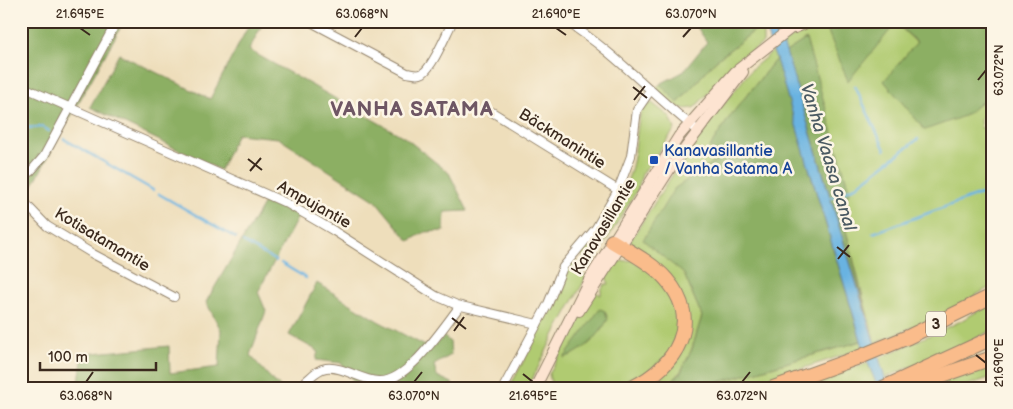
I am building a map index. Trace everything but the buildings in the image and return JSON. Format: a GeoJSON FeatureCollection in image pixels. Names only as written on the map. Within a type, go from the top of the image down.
{"type":"FeatureCollection","features":[{"type":"Feature","properties":{"kind":"highway"},"geometry":{"type":"LineString","coordinates":[[617,244],[657,270],[666,279],[681,304],[683,316],[680,342],[668,363],[647,380],[632,388]]}},
{"type":"Feature","properties":{"kind":"highway","name":"3"},"geometry":{"type":"LineString","coordinates":[[773,388],[879,349],[958,314],[992,296]]}},
{"type":"Feature","properties":{"kind":"highway","name":"3"},"geometry":{"type":"LineString","coordinates":[[887,386],[992,338]]}},
{"type":"Feature","properties":{"kind":"highway"},"geometry":{"type":"LineString","coordinates":[[905,388],[992,358]]}},
{"type":"Feature","properties":{"kind":"main road","name":"Kanavasillantie"},"geometry":{"type":"LineString","coordinates":[[535,388],[559,341],[688,123],[727,80],[800,21]]}},
{"type":"Feature","properties":{"kind":"main road","name":"Kanavasillantie"},"geometry":{"type":"LineString","coordinates":[[785,33],[811,21]]}},
{"type":"Feature","properties":{"kind":"main road","name":"Kanavasillantie"},"geometry":{"type":"LineString","coordinates":[[617,244],[697,130],[747,66],[766,47]]}},
{"type":"Feature","properties":{"kind":"street"},"geometry":{"type":"LineString","coordinates":[[21,178],[32,171],[44,156],[117,21]]}},
{"type":"Feature","properties":{"kind":"street"},"geometry":{"type":"LineString","coordinates":[[309,21],[407,73],[417,75],[424,72],[430,63],[453,21]]}},
{"type":"Feature","properties":{"kind":"street"},"geometry":{"type":"LineString","coordinates":[[565,21],[601,45],[650,91],[697,130]]}},
{"type":"Feature","properties":{"kind":"street","name":"Ampujantie"},"geometry":{"type":"LineString","coordinates":[[21,86],[286,203],[436,296],[460,306],[537,324]]}},
{"type":"Feature","properties":{"kind":"street"},"geometry":{"type":"LineString","coordinates":[[503,388],[548,304],[563,267],[596,228],[618,190],[631,156],[637,110],[650,91]]}},
{"type":"Feature","properties":{"kind":"street","name":"Bäckmanintie"},"geometry":{"type":"LineString","coordinates":[[492,112],[618,190]]}},
{"type":"Feature","properties":{"kind":"street","name":"Kotisatamantie"},"geometry":{"type":"LineString","coordinates":[[21,199],[47,226],[93,254],[174,297]]}},
{"type":"Feature","properties":{"kind":"street"},"geometry":{"type":"LineString","coordinates":[[293,387],[300,386],[315,372],[325,368],[334,368],[378,381],[392,379],[412,365],[460,306]]}},
{"type":"Feature","properties":{"kind":"green space"},"geometry":{"type":"Polygon","coordinates":[[[21,21],[124,21],[21,206],[21,21]]]}},
{"type":"Feature","properties":{"kind":"green space"},"geometry":{"type":"Polygon","coordinates":[[[251,21],[264,21],[249,50],[404,137],[449,173],[468,211],[445,212],[444,231],[425,232],[409,241],[376,201],[278,138],[237,134],[220,170],[90,107],[119,54],[210,99],[251,21]]]}},
{"type":"Feature","properties":{"kind":"green space"},"geometry":{"type":"Polygon","coordinates":[[[693,21],[762,21],[763,24],[715,61],[678,103],[660,84],[683,72],[707,42],[693,21]]]}},
{"type":"Feature","properties":{"kind":"green space"},"geometry":{"type":"Polygon","coordinates":[[[818,21],[843,21],[827,29],[896,23],[917,43],[964,116],[992,94],[992,109],[980,119],[981,128],[992,126],[992,286],[939,316],[875,343],[839,203],[806,39],[786,52],[783,43],[818,21]]]}},
{"type":"Feature","properties":{"kind":"green space"},"geometry":{"type":"Polygon","coordinates":[[[843,21],[992,21],[992,94],[964,116],[925,130],[884,81],[917,42],[896,23],[848,81],[827,29],[843,21]]]}},
{"type":"Feature","properties":{"kind":"green space"},"geometry":{"type":"Polygon","coordinates":[[[763,24],[763,43],[741,59],[695,107],[689,109],[678,107],[656,88],[660,84],[679,102],[715,61],[763,24]]]}},
{"type":"Feature","properties":{"kind":"green space"},"geometry":{"type":"Polygon","coordinates":[[[806,39],[850,193],[839,203],[867,316],[786,52],[806,39]]]}},
{"type":"Feature","properties":{"kind":"green space"},"geometry":{"type":"Polygon","coordinates":[[[773,51],[776,59],[731,115],[710,147],[720,158],[674,189],[684,274],[702,316],[693,346],[679,374],[661,388],[640,388],[689,321],[630,241],[695,140],[752,69],[773,51]]]}},
{"type":"Feature","properties":{"kind":"green space"},"geometry":{"type":"Polygon","coordinates":[[[776,59],[861,341],[699,388],[662,388],[680,374],[692,349],[702,316],[684,274],[643,240],[674,189],[719,158],[710,147],[731,115],[776,59]]]}},
{"type":"Feature","properties":{"kind":"green space"},"geometry":{"type":"Polygon","coordinates":[[[652,103],[670,117],[675,129],[642,174],[638,189],[592,264],[588,260],[586,262],[580,252],[612,210],[625,187],[633,162],[642,108],[652,103]]]}},
{"type":"Feature","properties":{"kind":"green space"},"geometry":{"type":"Polygon","coordinates":[[[265,201],[299,215],[258,292],[266,311],[250,355],[275,383],[283,388],[78,388],[83,354],[169,346],[170,373],[219,367],[221,330],[206,302],[265,201]]]}},
{"type":"Feature","properties":{"kind":"green space"},"geometry":{"type":"Polygon","coordinates":[[[576,260],[583,270],[581,274],[587,276],[553,337],[528,388],[507,388],[514,379],[554,303],[562,279],[572,262],[576,260]]]}},
{"type":"Feature","properties":{"kind":"green space"},"geometry":{"type":"Polygon","coordinates":[[[632,260],[653,273],[666,288],[675,306],[678,332],[671,351],[636,382],[619,388],[546,388],[551,383],[549,374],[595,292],[601,295],[601,290],[605,284],[609,284],[606,277],[615,262],[632,260]]]}},
{"type":"Feature","properties":{"kind":"green space"},"geometry":{"type":"Polygon","coordinates":[[[317,283],[378,321],[431,349],[444,336],[450,342],[451,355],[434,365],[437,376],[452,383],[453,388],[354,388],[354,382],[341,363],[316,360],[318,351],[289,335],[317,283]]]}},
{"type":"Feature","properties":{"kind":"green space"},"geometry":{"type":"Polygon","coordinates":[[[992,303],[992,330],[967,343],[884,378],[879,358],[959,322],[992,303]]]}},
{"type":"Feature","properties":{"kind":"green space"},"geometry":{"type":"Polygon","coordinates":[[[600,309],[605,311],[608,319],[600,332],[584,348],[564,358],[600,309]]]}},
{"type":"Feature","properties":{"kind":"green space"},"geometry":{"type":"Polygon","coordinates":[[[861,341],[864,348],[744,388],[699,388],[861,341]]]}},
{"type":"Feature","properties":{"kind":"green space"},"geometry":{"type":"Polygon","coordinates":[[[868,363],[876,383],[863,388],[790,388],[868,363]]]}},
{"type":"Feature","properties":{"kind":"green space"},"geometry":{"type":"Polygon","coordinates":[[[992,364],[992,377],[959,388],[921,388],[992,364]]]}},
{"type":"Feature","properties":{"kind":"water"},"geometry":{"type":"Polygon","coordinates":[[[762,21],[774,21],[786,52],[888,388],[878,388],[868,363],[776,59],[762,21]]]}},
{"type":"Feature","properties":{"kind":"waterway"},"geometry":{"type":"LineString","coordinates":[[855,86],[885,150]]}},
{"type":"Feature","properties":{"kind":"waterway"},"geometry":{"type":"LineString","coordinates":[[21,128],[43,127],[49,131]]}},
{"type":"Feature","properties":{"kind":"waterway"},"geometry":{"type":"LineString","coordinates":[[64,139],[153,190]]}},
{"type":"Feature","properties":{"kind":"waterway","name":"Vanha Vaasa canal"},"geometry":{"type":"LineString","coordinates":[[828,199],[855,187],[918,139]]}},
{"type":"Feature","properties":{"kind":"waterway"},"geometry":{"type":"LineString","coordinates":[[873,233],[992,190]]}},
{"type":"Feature","properties":{"kind":"waterway"},"geometry":{"type":"LineString","coordinates":[[159,194],[236,238]]}},
{"type":"Feature","properties":{"kind":"waterway"},"geometry":{"type":"LineString","coordinates":[[243,242],[276,261]]}},
{"type":"Feature","properties":{"kind":"waterway"},"geometry":{"type":"LineString","coordinates":[[281,263],[306,278]]}},
{"type":"Feature","properties":{"kind":"place","name":"Kanavasillantie / Vanha Satama A"},"geometry":{"type":"Point","coordinates":[654,160]}},
{"type":"Feature","properties":{"kind":"district","name":"VANHA SATAMA"},"geometry":{"type":"Point","coordinates":[412,109]}}]}
